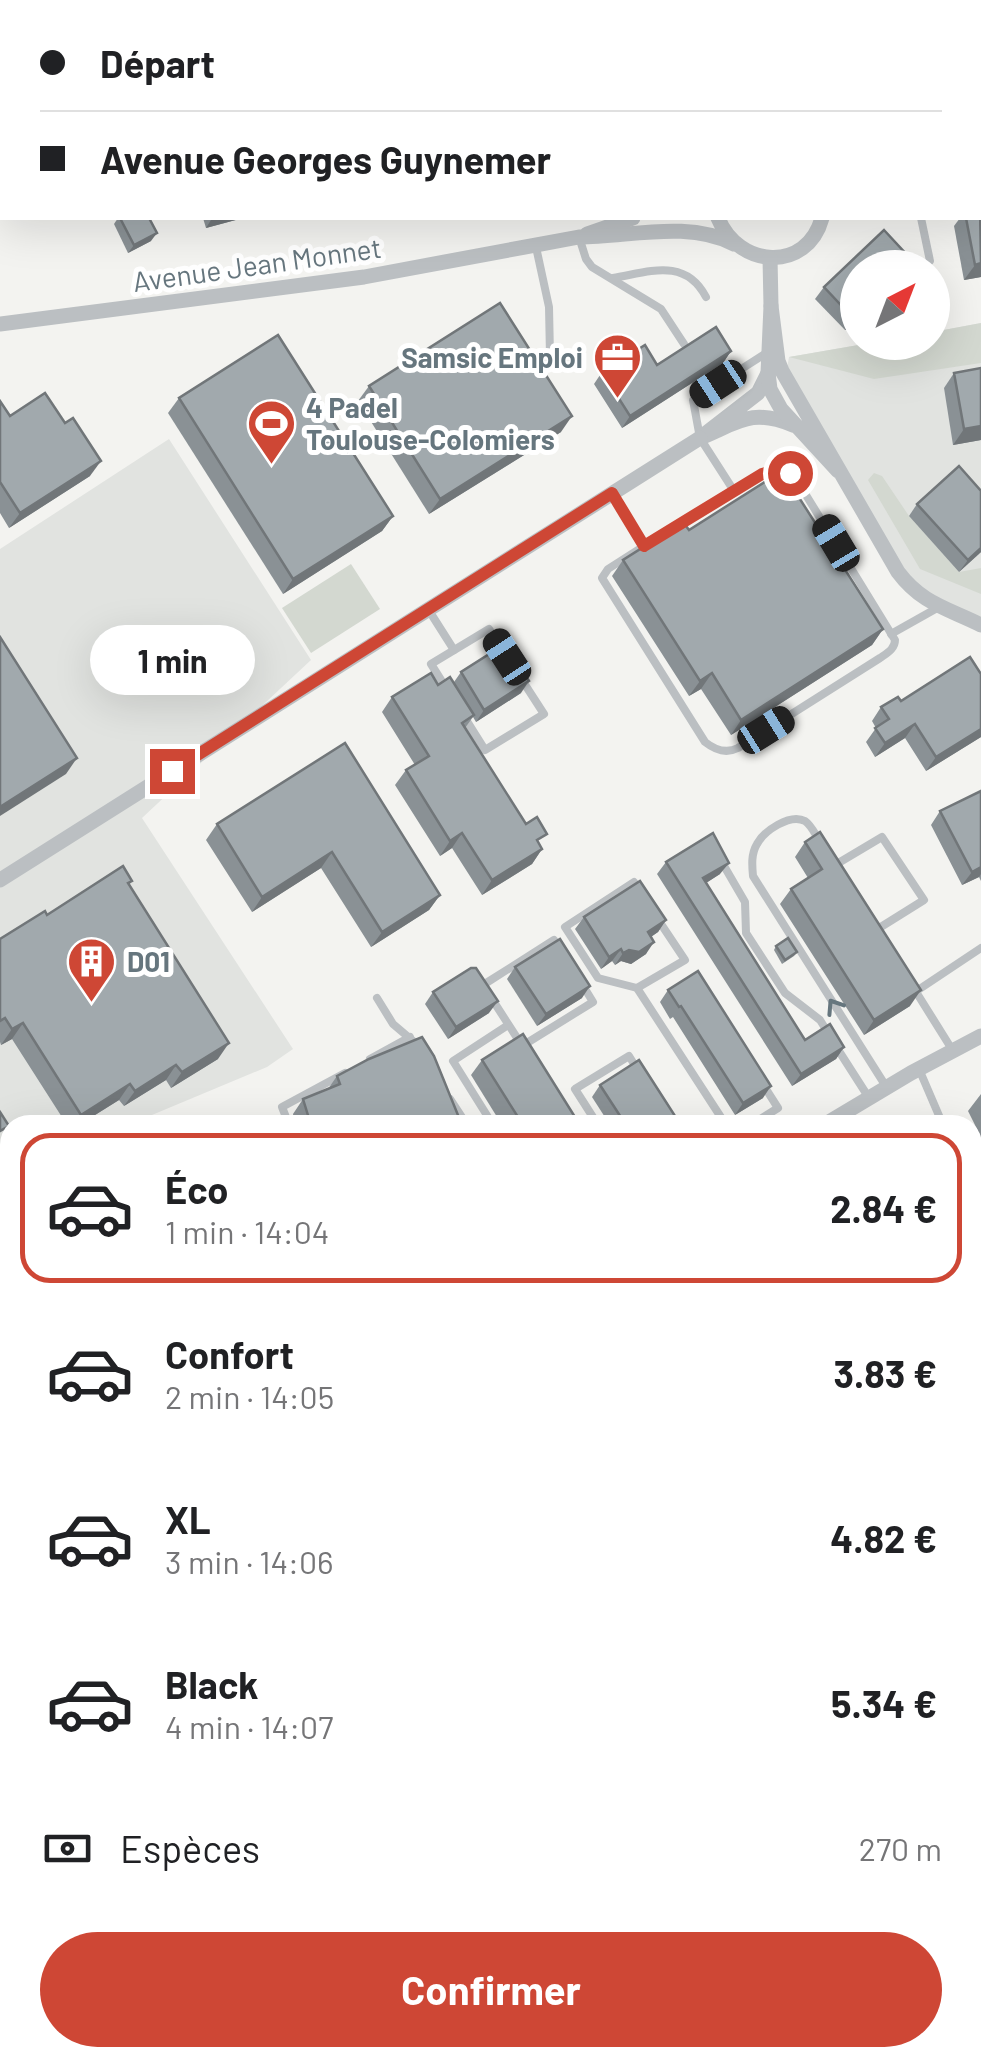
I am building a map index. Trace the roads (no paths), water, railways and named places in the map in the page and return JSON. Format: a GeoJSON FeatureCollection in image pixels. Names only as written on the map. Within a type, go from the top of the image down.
{"type":"FeatureCollection","features":[{"type":"Feature","properties":{"kind":"street","name":"Avenue Jean Monnet"},"geometry":{"type":"LineString","coordinates":[[579,237],[626,220]]}},
{"type":"Feature","properties":{"kind":"street"},"geometry":{"type":"LineString","coordinates":[[719,220],[734,244]]}},
{"type":"Feature","properties":{"kind":"street"},"geometry":{"type":"LineString","coordinates":[[824,220],[801,248],[786,256],[770,258],[772,386],[838,471],[908,584],[925,600],[981,625]]}},
{"type":"Feature","properties":{"kind":"street","name":"Avenue Jean Monnet"},"geometry":{"type":"LineString","coordinates":[[0,324],[364,277],[579,237],[694,232],[717,236],[751,254],[770,258]]}},
{"type":"Feature","properties":{"kind":"street"},"geometry":{"type":"LineString","coordinates":[[754,416],[772,386],[778,360],[771,306]]}},
{"type":"Feature","properties":{"kind":"street"},"geometry":{"type":"LineString","coordinates":[[0,880],[700,438],[772,386]]}},
{"type":"Feature","properties":{"kind":"street"},"geometry":{"type":"LineString","coordinates":[[700,438],[754,416],[805,424]]}},
{"type":"Feature","properties":{"kind":"street"},"geometry":{"type":"LineString","coordinates":[[841,1115],[981,1036]]}},
{"type":"Feature","properties":{"kind":"lane"},"geometry":{"type":"LineString","coordinates":[[920,220],[927,250]]}},
{"type":"Feature","properties":{"kind":"lane"},"geometry":{"type":"LineString","coordinates":[[579,237],[592,267],[661,309],[684,344]]}},
{"type":"Feature","properties":{"kind":"lane"},"geometry":{"type":"LineString","coordinates":[[535,245],[549,307],[550,356]]}},
{"type":"Feature","properties":{"kind":"lane"},"geometry":{"type":"LineString","coordinates":[[613,278],[666,269],[679,271],[700,284],[706,296]]}},
{"type":"Feature","properties":{"kind":"lane"},"geometry":{"type":"LineString","coordinates":[[734,492],[700,438],[693,400],[769,352]]}},
{"type":"Feature","properties":{"kind":"lane"},"geometry":{"type":"LineString","coordinates":[[777,470],[790,473],[895,640],[893,648],[880,658],[732,751],[719,750],[705,742],[602,578],[608,569],[734,492],[762,474],[777,470]]}},
{"type":"Feature","properties":{"kind":"lane"},"geometry":{"type":"LineString","coordinates":[[612,493],[644,546]]}},
{"type":"Feature","properties":{"kind":"lane"},"geometry":{"type":"LineString","coordinates":[[891,634],[938,607]]}},
{"type":"Feature","properties":{"kind":"lane"},"geometry":{"type":"LineString","coordinates":[[428,609],[454,650]]}},
{"type":"Feature","properties":{"kind":"lane"},"geometry":{"type":"LineString","coordinates":[[488,629],[544,714],[485,750],[431,664],[454,650],[488,629]]}},
{"type":"Feature","properties":{"kind":"lane"},"geometry":{"type":"LineString","coordinates":[[845,881],[812,828],[796,818],[759,840],[752,860],[755,881],[887,1088]]}},
{"type":"Feature","properties":{"kind":"lane"},"geometry":{"type":"LineString","coordinates":[[835,865],[882,837],[924,900],[876,930]]}},
{"type":"Feature","properties":{"kind":"lane"},"geometry":{"type":"LineString","coordinates":[[720,859],[745,902],[746,932],[785,993],[820,1020],[869,1098]]}},
{"type":"Feature","properties":{"kind":"lane"},"geometry":{"type":"LineString","coordinates":[[644,898],[634,882],[565,926],[598,978],[637,988],[720,1115]]}},
{"type":"Feature","properties":{"kind":"lane"},"geometry":{"type":"LineString","coordinates":[[654,913],[695,976]]}},
{"type":"Feature","properties":{"kind":"lane"},"geometry":{"type":"LineString","coordinates":[[866,914],[883,940]]}},
{"type":"Feature","properties":{"kind":"lane"},"geometry":{"type":"LineString","coordinates":[[532,1062],[483,985],[554,940],[564,956]]}},
{"type":"Feature","properties":{"kind":"lane"},"geometry":{"type":"LineString","coordinates":[[916,992],[981,948]]}},
{"type":"Feature","properties":{"kind":"lane"},"geometry":{"type":"LineString","coordinates":[[637,988],[684,960]]}},
{"type":"Feature","properties":{"kind":"lane"},"geometry":{"type":"LineString","coordinates":[[522,1046],[593,1002],[574,971]]}},
{"type":"Feature","properties":{"kind":"lane"},"geometry":{"type":"LineString","coordinates":[[908,979],[953,1050]]}},
{"type":"Feature","properties":{"kind":"lane"},"geometry":{"type":"LineString","coordinates":[[376,998],[393,1024],[420,1052]]}},
{"type":"Feature","properties":{"kind":"lane"},"geometry":{"type":"LineString","coordinates":[[487,1115],[452,1061],[508,1024]]}},
{"type":"Feature","properties":{"kind":"lane"},"geometry":{"type":"LineString","coordinates":[[362,1064],[410,1038]]}},
{"type":"Feature","properties":{"kind":"lane"},"geometry":{"type":"LineString","coordinates":[[592,1115],[575,1089],[629,1056],[646,1084]]}},
{"type":"Feature","properties":{"kind":"lane"},"geometry":{"type":"LineString","coordinates":[[919,1069],[939,1115]]}},
{"type":"Feature","properties":{"kind":"lane"},"geometry":{"type":"LineString","coordinates":[[286,1115],[282,1107],[346,1072]]}},
{"type":"Feature","properties":{"kind":"lane"},"geometry":{"type":"LineString","coordinates":[[757,1075],[778,1108],[767,1115]]}},
{"type":"Feature","properties":{"kind":"lane"},"geometry":{"type":"LineString","coordinates":[[448,1096],[460,1115]]}},
{"type":"Feature","properties":{"kind":"place","name":"Samsic Emploi"},"geometry":{"type":"Point","coordinates":[618,400]}},
{"type":"Feature","properties":{"kind":"place","name":"4 Padel Toulouse-Colomiers"},"geometry":{"type":"Point","coordinates":[271,466]}},
{"type":"Feature","properties":{"kind":"place","name":"D01"},"geometry":{"type":"Point","coordinates":[92,1004]}}]}
